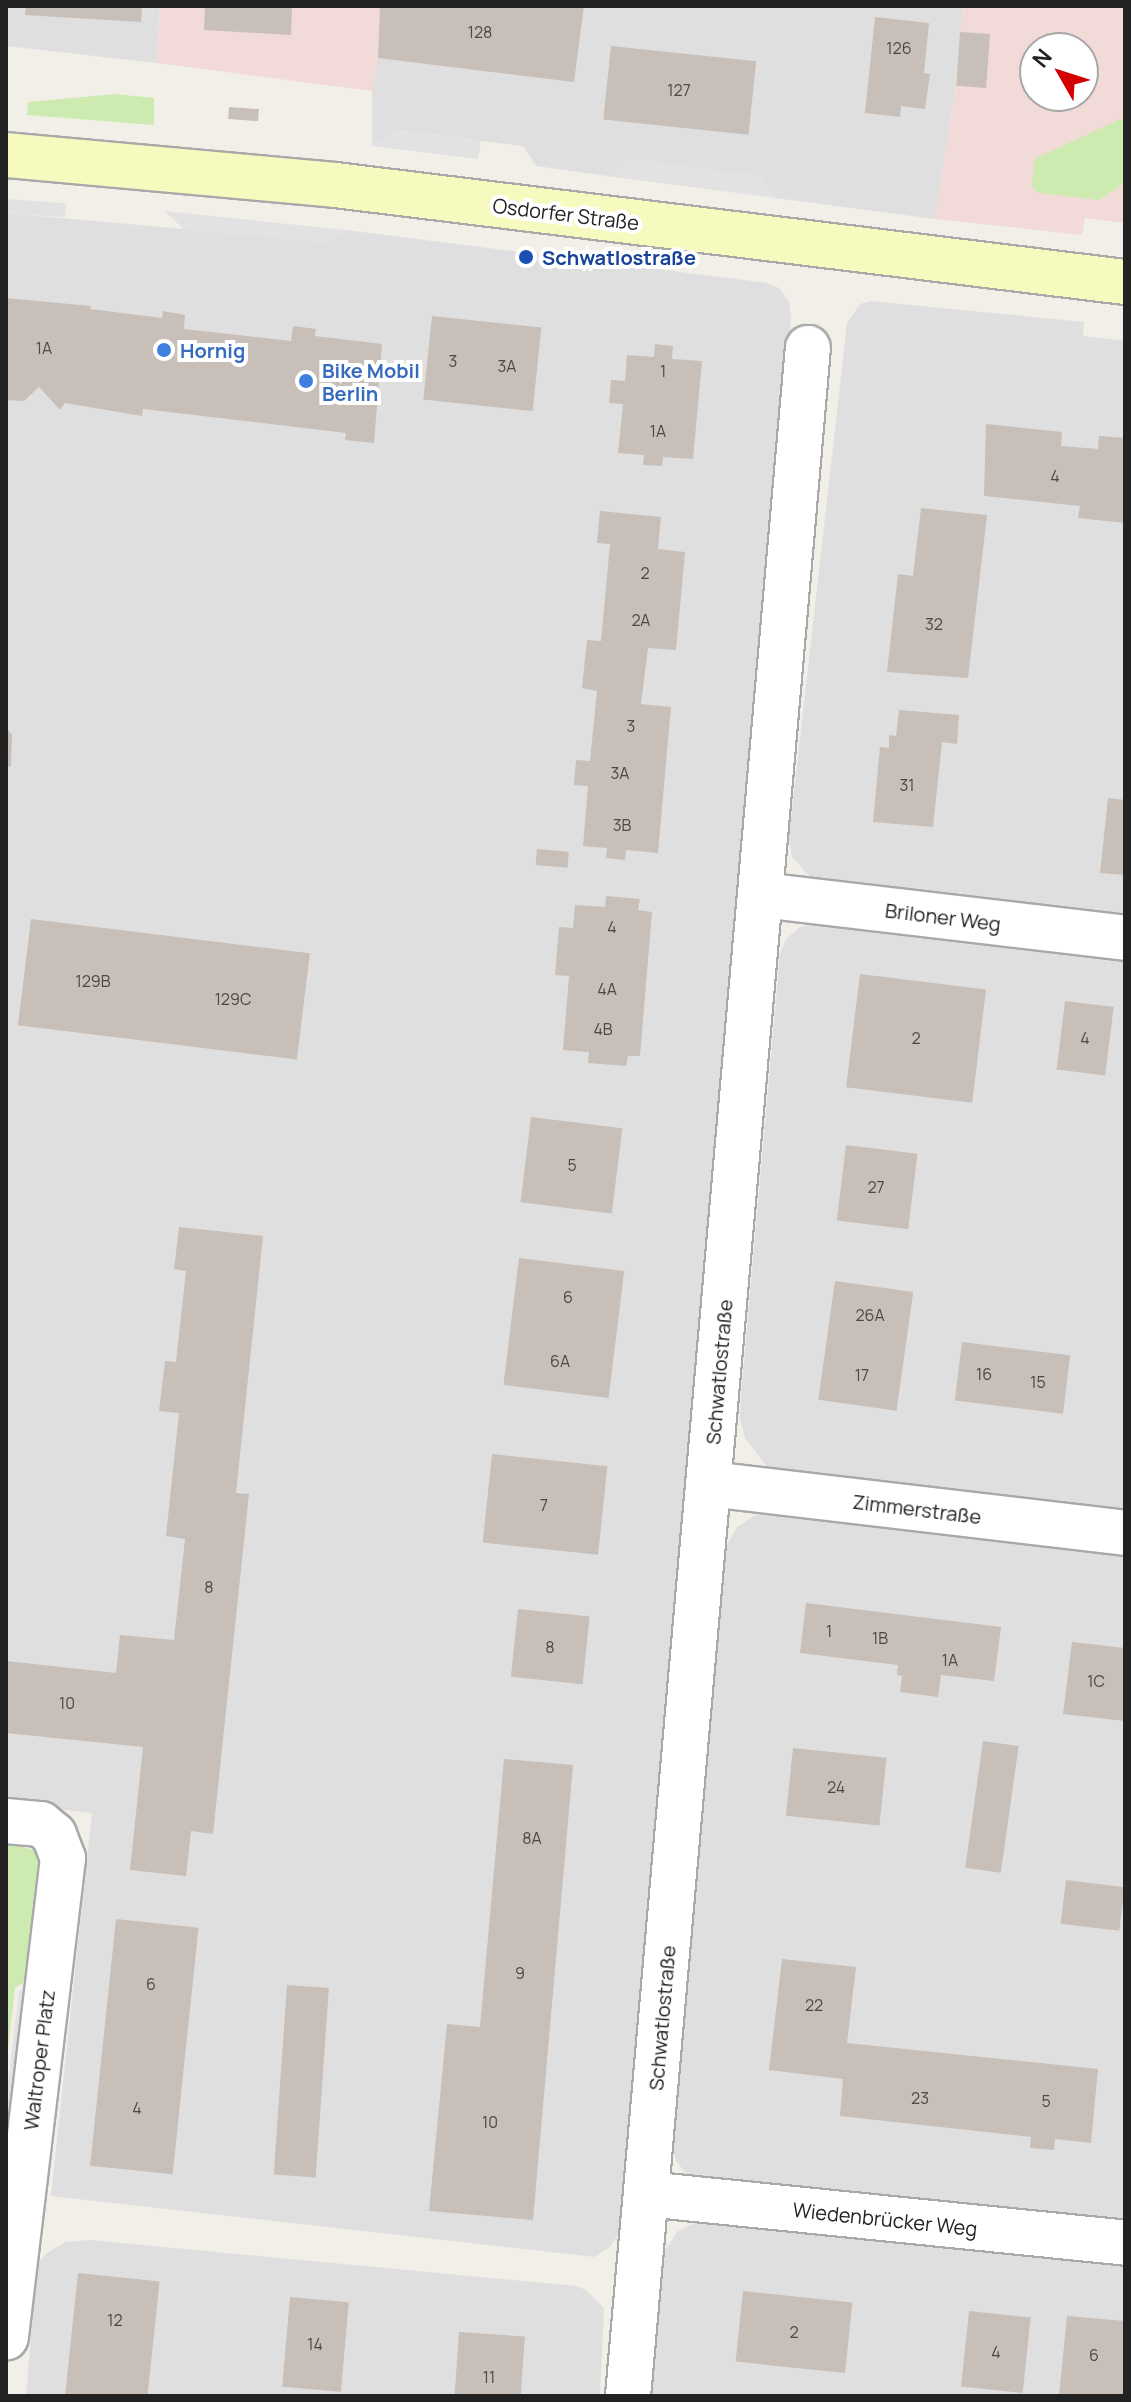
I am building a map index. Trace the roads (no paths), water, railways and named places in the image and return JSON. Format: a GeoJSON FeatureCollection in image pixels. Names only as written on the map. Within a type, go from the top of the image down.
{"type":"FeatureCollection","features":[{"type":"Feature","properties":{"kind":"main road","name":"Osdorfer Straße"},"geometry":{"type":"LineString","coordinates":[[6,155],[335,185],[1125,282]]}},
{"type":"Feature","properties":{"kind":"street","name":"Schwatlostraße"},"geometry":{"type":"LineString","coordinates":[[628,2396],[808,348]]}},
{"type":"Feature","properties":{"kind":"street","name":"Briloner Weg"},"geometry":{"type":"LineString","coordinates":[[761,895],[1125,938]]}},
{"type":"Feature","properties":{"kind":"street","name":"Zimmerstraße"},"geometry":{"type":"LineString","coordinates":[[709,1484],[1125,1533]]}},
{"type":"Feature","properties":{"kind":"street","name":"Waltroper Platz"},"geometry":{"type":"LineString","coordinates":[[6,1821],[41,1824],[54,1835],[63,1858],[6,2338]]}},
{"type":"Feature","properties":{"kind":"street","name":"Wiedenbrücker Weg"},"geometry":{"type":"LineString","coordinates":[[646,2194],[1125,2243]]}},
{"type":"Feature","properties":{"kind":"place","name":"Schwatlostraße"},"geometry":{"type":"Point","coordinates":[526,257]}},
{"type":"Feature","properties":{"kind":"place","name":"Hornig"},"geometry":{"type":"Point","coordinates":[164,350]}},
{"type":"Feature","properties":{"kind":"place","name":"Bike Mobil Berlin"},"geometry":{"type":"Point","coordinates":[306,381]}}]}
